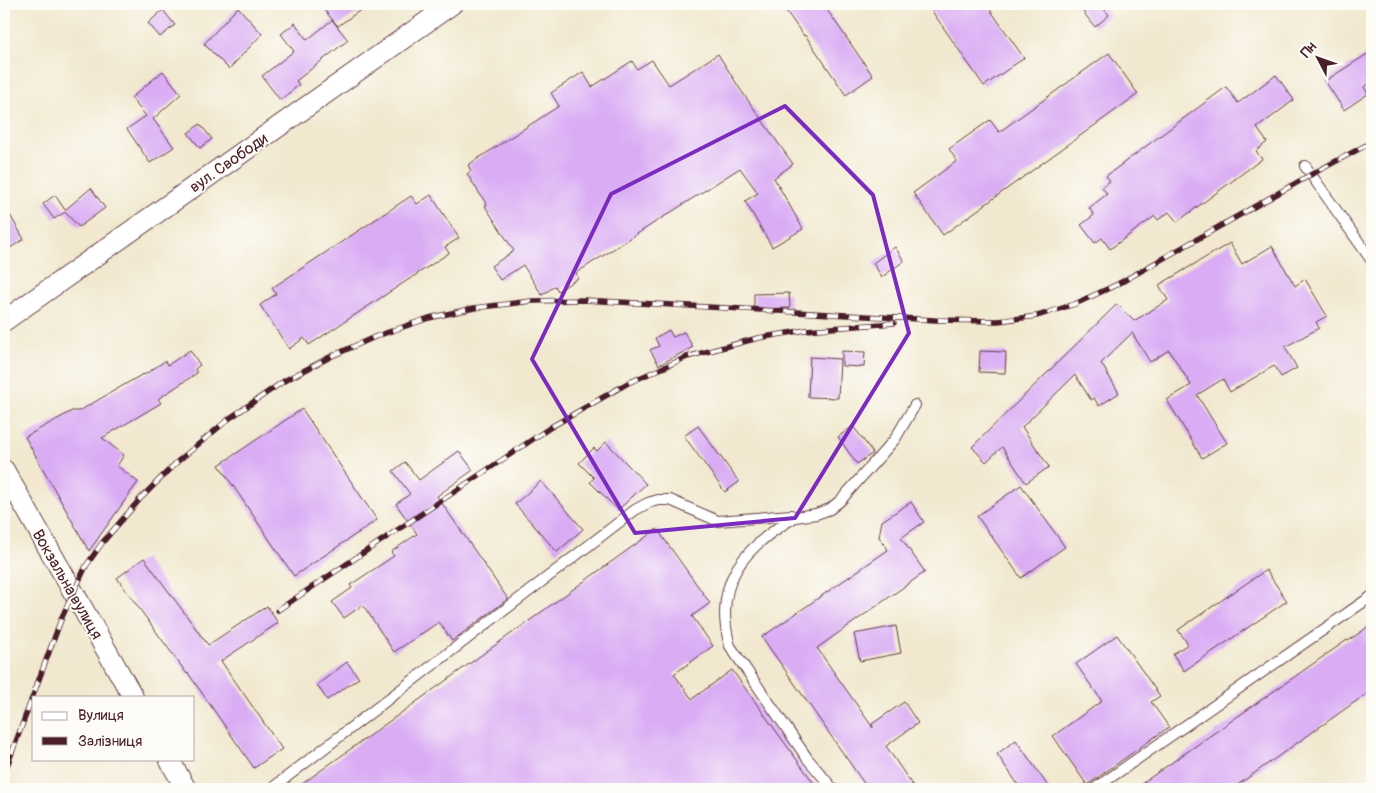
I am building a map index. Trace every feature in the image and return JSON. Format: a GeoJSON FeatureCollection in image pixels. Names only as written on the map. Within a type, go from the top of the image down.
{"type":"FeatureCollection","features":[{"type":"Feature","properties":{"kind":"street","name":"вул. Свободи"},"geometry":{"type":"LineString","coordinates":[[4,321],[452,4]]}},
{"type":"Feature","properties":{"kind":"street","name":"Вокзальна вулиця"},"geometry":{"type":"LineString","coordinates":[[4,470],[132,696]]}},
{"type":"Feature","properties":{"kind":"street"},"geometry":{"type":"LineString","coordinates":[[170,760],[186,789]]}},
{"type":"Feature","properties":{"kind":"lane"},"geometry":{"type":"LineString","coordinates":[[1305,166],[1372,261]]}},
{"type":"Feature","properties":{"kind":"lane"},"geometry":{"type":"LineString","coordinates":[[833,789],[807,758],[730,646],[725,630],[726,594],[732,577],[757,543],[775,529],[796,517],[816,514],[830,509],[841,500],[895,439],[915,406]]}},
{"type":"Feature","properties":{"kind":"lane"},"geometry":{"type":"LineString","coordinates":[[271,789],[616,523],[648,502],[670,500],[718,521],[791,515],[796,517]]}},
{"type":"Feature","properties":{"kind":"lane"},"geometry":{"type":"LineString","coordinates":[[1094,789],[1372,596]]}},
{"type":"Feature","properties":{"kind":"highlighted area"},"geometry":{"type":"Polygon","coordinates":[[[785,106],[873,195],[909,333],[795,518],[635,533],[532,359],[611,194],[785,106]]]}},
{"type":"Feature","properties":{"kind":"building"},"geometry":{"type":"Polygon","coordinates":[[[319,4],[369,4],[338,26],[319,4]]]}},
{"type":"Feature","properties":{"kind":"building"},"geometry":{"type":"Polygon","coordinates":[[[781,4],[823,4],[873,76],[846,95],[805,35],[781,4]]]}},
{"type":"Feature","properties":{"kind":"building"},"geometry":{"type":"Polygon","coordinates":[[[927,4],[986,4],[1024,58],[984,86],[927,4]]]}},
{"type":"Feature","properties":{"kind":"building"},"geometry":{"type":"Polygon","coordinates":[[[1077,4],[1100,4],[1109,15],[1095,27],[1077,4]]]}},
{"type":"Feature","properties":{"kind":"building"},"geometry":{"type":"Polygon","coordinates":[[[238,7],[262,34],[229,69],[204,44],[238,7]]]}},
{"type":"Feature","properties":{"kind":"building"},"geometry":{"type":"Polygon","coordinates":[[[163,10],[175,25],[160,37],[148,23],[163,10]]]}},
{"type":"Feature","properties":{"kind":"building"},"geometry":{"type":"Polygon","coordinates":[[[332,20],[348,40],[296,81],[299,85],[280,100],[262,76],[294,51],[281,34],[295,23],[307,40],[332,20]]]}},
{"type":"Feature","properties":{"kind":"building"},"geometry":{"type":"Polygon","coordinates":[[[1372,51],[1372,82],[1364,87],[1368,94],[1344,110],[1325,81],[1372,51]]]}},
{"type":"Feature","properties":{"kind":"building"},"geometry":{"type":"Polygon","coordinates":[[[1109,53],[1138,94],[943,235],[913,193],[957,161],[949,149],[990,120],[999,132],[1109,53]]]}},
{"type":"Feature","properties":{"kind":"building"},"geometry":{"type":"Polygon","coordinates":[[[718,54],[740,89],[793,164],[774,178],[803,229],[772,247],[745,201],[758,193],[740,168],[576,273],[578,278],[558,291],[555,286],[542,295],[523,265],[500,280],[491,266],[514,251],[467,174],[471,171],[468,165],[559,106],[551,93],[583,72],[592,87],[632,61],[637,69],[652,60],[669,85],[718,54]]]}},
{"type":"Feature","properties":{"kind":"building"},"geometry":{"type":"Polygon","coordinates":[[[163,71],[181,94],[153,119],[174,147],[150,163],[127,129],[146,116],[131,98],[163,71]]]}},
{"type":"Feature","properties":{"kind":"building"},"geometry":{"type":"Polygon","coordinates":[[[1276,75],[1294,100],[1257,128],[1267,142],[1256,151],[1262,159],[1177,222],[1169,212],[1158,220],[1155,216],[1110,249],[1102,238],[1095,243],[1081,225],[1094,215],[1089,208],[1107,194],[1102,187],[1110,181],[1106,176],[1226,87],[1238,103],[1276,75]]]}},
{"type":"Feature","properties":{"kind":"building"},"geometry":{"type":"Polygon","coordinates":[[[200,124],[212,139],[200,148],[188,133],[200,124]]]}},
{"type":"Feature","properties":{"kind":"building"},"geometry":{"type":"Polygon","coordinates":[[[91,188],[105,208],[79,227],[65,212],[54,219],[43,204],[55,195],[65,210],[91,188]]]}},
{"type":"Feature","properties":{"kind":"building"},"geometry":{"type":"Polygon","coordinates":[[[431,195],[459,238],[445,247],[449,253],[309,345],[304,338],[289,349],[260,305],[276,294],[272,288],[411,196],[417,204],[431,195]]]}},
{"type":"Feature","properties":{"kind":"building"},"geometry":{"type":"Polygon","coordinates":[[[4,205],[24,239],[4,252],[4,205]]]}},
{"type":"Feature","properties":{"kind":"building"},"geometry":{"type":"Polygon","coordinates":[[[1230,243],[1242,264],[1272,246],[1295,286],[1305,279],[1327,316],[1316,322],[1319,328],[1285,347],[1297,368],[1281,377],[1274,366],[1230,392],[1223,379],[1197,395],[1227,443],[1202,458],[1167,400],[1191,385],[1169,350],[1150,362],[1132,333],[1101,363],[1119,393],[1099,406],[1094,398],[1091,400],[1075,375],[1022,427],[1049,467],[1026,483],[1002,447],[986,462],[972,447],[1117,304],[1134,321],[1168,300],[1159,285],[1230,243]]]}},
{"type":"Feature","properties":{"kind":"building"},"geometry":{"type":"Polygon","coordinates":[[[895,247],[904,261],[882,277],[873,263],[895,247]]]}},
{"type":"Feature","properties":{"kind":"building"},"geometry":{"type":"Polygon","coordinates":[[[789,293],[790,308],[754,309],[754,294],[789,293]]]}},
{"type":"Feature","properties":{"kind":"building"},"geometry":{"type":"Polygon","coordinates":[[[669,330],[673,337],[684,332],[693,347],[659,365],[650,350],[659,346],[655,338],[669,330]]]}},
{"type":"Feature","properties":{"kind":"building"},"geometry":{"type":"Polygon","coordinates":[[[190,350],[200,365],[195,369],[197,373],[158,399],[161,403],[102,438],[124,455],[117,466],[138,482],[89,551],[25,437],[72,411],[79,411],[144,375],[165,361],[168,365],[190,350]]]}},
{"type":"Feature","properties":{"kind":"building"},"geometry":{"type":"Polygon","coordinates":[[[842,351],[865,352],[864,367],[842,366],[842,351]]]}},
{"type":"Feature","properties":{"kind":"building"},"geometry":{"type":"Polygon","coordinates":[[[980,351],[1006,352],[1005,373],[979,372],[980,351]]]}},
{"type":"Feature","properties":{"kind":"building"},"geometry":{"type":"Polygon","coordinates":[[[810,357],[840,359],[838,398],[808,397],[810,357]]]}},
{"type":"Feature","properties":{"kind":"building"},"geometry":{"type":"Polygon","coordinates":[[[302,409],[377,520],[294,576],[219,465],[302,409]]]}},
{"type":"Feature","properties":{"kind":"building"},"geometry":{"type":"Polygon","coordinates":[[[698,426],[739,482],[725,492],[684,436],[698,426]]]}},
{"type":"Feature","properties":{"kind":"building"},"geometry":{"type":"Polygon","coordinates":[[[853,426],[873,453],[857,464],[838,437],[853,426]]]}},
{"type":"Feature","properties":{"kind":"building"},"geometry":{"type":"Polygon","coordinates":[[[606,442],[646,484],[618,510],[590,482],[594,478],[579,463],[594,448],[597,451],[606,442]]]}},
{"type":"Feature","properties":{"kind":"building"},"geometry":{"type":"Polygon","coordinates":[[[459,451],[473,470],[437,496],[508,599],[452,641],[439,622],[394,652],[363,605],[344,618],[332,602],[352,588],[350,585],[394,556],[391,552],[417,534],[396,504],[410,494],[393,471],[405,462],[419,480],[459,451]]]}},
{"type":"Feature","properties":{"kind":"building"},"geometry":{"type":"Polygon","coordinates":[[[541,481],[583,529],[557,552],[515,504],[541,481]]]}},
{"type":"Feature","properties":{"kind":"building"},"geometry":{"type":"Polygon","coordinates":[[[1021,485],[1065,547],[1021,578],[977,516],[1021,485]]]}},
{"type":"Feature","properties":{"kind":"building"},"geometry":{"type":"Polygon","coordinates":[[[911,502],[924,522],[901,538],[925,572],[817,648],[873,728],[872,724],[904,702],[918,723],[886,746],[915,789],[868,789],[762,637],[888,550],[879,537],[882,521],[911,502]]]}},
{"type":"Feature","properties":{"kind":"building"},"geometry":{"type":"Polygon","coordinates":[[[657,529],[710,603],[692,616],[713,646],[674,674],[692,699],[732,670],[818,789],[295,789],[657,529]]]}},
{"type":"Feature","properties":{"kind":"building"},"geometry":{"type":"Polygon","coordinates":[[[144,558],[208,645],[267,606],[278,623],[221,661],[282,749],[254,768],[188,673],[117,578],[144,558]]]}},
{"type":"Feature","properties":{"kind":"building"},"geometry":{"type":"Polygon","coordinates":[[[1266,570],[1287,601],[1184,671],[1173,654],[1188,644],[1178,630],[1266,570]]]}},
{"type":"Feature","properties":{"kind":"building"},"geometry":{"type":"Polygon","coordinates":[[[1372,624],[1372,690],[1232,789],[1134,789],[1347,640],[1372,624]]]}},
{"type":"Feature","properties":{"kind":"building"},"geometry":{"type":"Polygon","coordinates":[[[896,626],[901,653],[860,661],[854,634],[896,626]]]}},
{"type":"Feature","properties":{"kind":"building"},"geometry":{"type":"Polygon","coordinates":[[[1117,635],[1160,696],[1151,702],[1169,727],[1087,785],[1053,736],[1102,701],[1076,664],[1117,635]]]}},
{"type":"Feature","properties":{"kind":"building"},"geometry":{"type":"Polygon","coordinates":[[[347,662],[359,678],[327,700],[317,685],[347,662]]]}},
{"type":"Feature","properties":{"kind":"building"},"geometry":{"type":"Polygon","coordinates":[[[1016,740],[1050,789],[1021,789],[997,754],[1016,740]]]}},
{"type":"Feature","properties":{"kind":"railway"},"geometry":{"type":"LineString","coordinates":[[33,696],[62,617],[86,566],[102,543],[141,498],[177,462],[230,418],[284,381],[332,356],[377,336],[429,318],[474,308],[532,301],[584,300],[935,320],[998,321],[1037,316],[1075,304],[1118,284],[1372,142]]}},
{"type":"Feature","properties":{"kind":"railway"},"geometry":{"type":"LineString","coordinates":[[278,610],[551,427],[628,383],[687,357],[758,338],[806,330],[894,323]]}},
{"type":"Feature","properties":{"kind":"railway"},"geometry":{"type":"LineString","coordinates":[[4,774],[32,698]]}}]}
